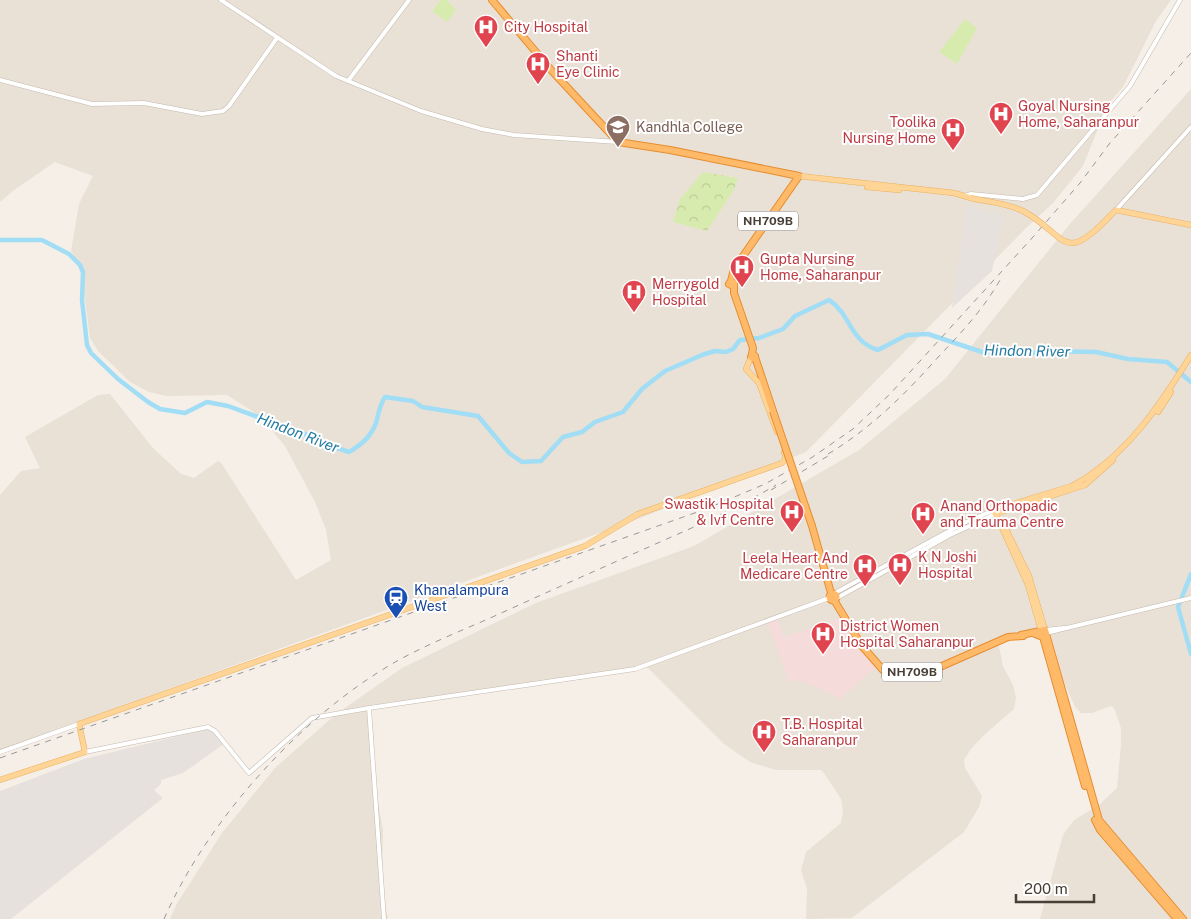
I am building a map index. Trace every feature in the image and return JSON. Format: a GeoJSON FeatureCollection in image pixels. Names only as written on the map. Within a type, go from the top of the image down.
{"type":"FeatureCollection","features":[{"type":"Feature","properties":{"kind":"highway"},"geometry":{"type":"LineString","coordinates":[[487,0],[617,143],[670,150],[799,177]]}},
{"type":"Feature","properties":{"kind":"highway"},"geometry":{"type":"LineString","coordinates":[[492,0],[552,71],[617,143]]}},
{"type":"Feature","properties":{"kind":"highway","name":"NH709B"},"geometry":{"type":"LineString","coordinates":[[799,177],[737,266],[732,283],[753,354],[812,526],[833,597],[862,646],[883,670],[890,674],[933,670],[1008,638],[1042,633]]}},
{"type":"Feature","properties":{"kind":"highway"},"geometry":{"type":"LineString","coordinates":[[1042,633],[1098,827],[1176,919]]}},
{"type":"Feature","properties":{"kind":"highway"},"geometry":{"type":"LineString","coordinates":[[1042,633],[1099,820],[1183,919]]}},
{"type":"Feature","properties":{"kind":"main road"},"geometry":{"type":"LineString","coordinates":[[799,177],[961,195],[1020,210],[1057,238],[1069,242],[1077,242],[1088,238],[1116,210],[1191,227]]}},
{"type":"Feature","properties":{"kind":"main road"},"geometry":{"type":"LineString","coordinates":[[0,780],[85,752],[79,724],[585,546],[638,514],[782,463],[786,459],[785,454],[762,392],[746,370],[753,354]]}},
{"type":"Feature","properties":{"kind":"main road"},"geometry":{"type":"LineString","coordinates":[[1042,633],[1029,576],[997,511],[1085,485],[1153,420],[1189,362],[1191,355]]}},
{"type":"Feature","properties":{"kind":"street"},"geometry":{"type":"LineString","coordinates":[[221,0],[314,63],[348,81],[421,111],[492,132],[543,138],[617,143]]}},
{"type":"Feature","properties":{"kind":"street"},"geometry":{"type":"LineString","coordinates":[[348,81],[409,0]]}},
{"type":"Feature","properties":{"kind":"street"},"geometry":{"type":"LineString","coordinates":[[961,195],[971,194],[1023,200],[1037,195],[1130,86],[1180,0]]}},
{"type":"Feature","properties":{"kind":"street"},"geometry":{"type":"LineString","coordinates":[[0,80],[92,104],[144,103],[202,114],[218,112],[229,106],[276,38]]}},
{"type":"Feature","properties":{"kind":"street"},"geometry":{"type":"LineString","coordinates":[[1116,210],[1191,127]]}},
{"type":"Feature","properties":{"kind":"street"},"geometry":{"type":"LineString","coordinates":[[85,752],[208,727],[215,731],[249,773],[312,718],[635,669],[833,597],[997,511]]}},
{"type":"Feature","properties":{"kind":"street"},"geometry":{"type":"LineString","coordinates":[[1042,633],[1066,629],[1191,598]]}},
{"type":"Feature","properties":{"kind":"street"},"geometry":{"type":"LineString","coordinates":[[369,708],[384,919]]}},
{"type":"Feature","properties":{"kind":"street"},"geometry":{"type":"LineString","coordinates":[[0,752],[79,724]]}},
{"type":"Feature","properties":{"kind":"shaded area"},"geometry":{"type":"Polygon","coordinates":[[[0,0],[1171,0],[1156,21],[1123,87],[1108,104],[1083,166],[1053,203],[1026,228],[806,452],[638,519],[0,750],[0,495],[21,471],[40,468],[25,437],[98,395],[110,394],[153,448],[181,474],[194,478],[218,461],[222,464],[296,580],[331,560],[326,530],[315,502],[285,446],[260,416],[227,395],[166,396],[149,392],[130,382],[98,351],[90,338],[81,267],[71,251],[79,204],[93,176],[55,162],[0,202],[0,0]]]}},
{"type":"Feature","properties":{"kind":"shaded area"},"geometry":{"type":"Polygon","coordinates":[[[1191,89],[1191,919],[1040,919],[1063,835],[1074,820],[1099,805],[1117,788],[1121,745],[1121,728],[1114,708],[1111,706],[1092,713],[1081,713],[1075,707],[1064,682],[1049,627],[1037,628],[998,642],[1003,666],[1013,685],[1016,698],[1014,709],[984,735],[964,760],[965,768],[982,796],[979,807],[964,832],[852,918],[806,919],[807,889],[801,870],[806,852],[841,823],[843,811],[841,799],[824,773],[821,770],[776,770],[750,762],[724,744],[648,668],[371,705],[375,784],[383,830],[382,888],[388,919],[170,919],[176,905],[222,833],[275,768],[335,715],[402,668],[536,603],[694,546],[859,450],[945,379],[1069,225],[1191,89]]]}},
{"type":"Feature","properties":{"kind":"shaded area"},"geometry":{"type":"Polygon","coordinates":[[[966,206],[1004,215],[992,271],[952,308],[966,206]]]}},
{"type":"Feature","properties":{"kind":"shaded area","name":"District Women Hospital Saharanpur"},"geometry":{"type":"Polygon","coordinates":[[[841,618],[875,668],[838,700],[834,695],[803,681],[789,681],[768,623],[777,619],[784,637],[841,618]]]}},
{"type":"Feature","properties":{"kind":"shaded area"},"geometry":{"type":"Polygon","coordinates":[[[207,729],[214,733],[224,744],[183,773],[161,780],[161,784],[154,790],[163,798],[11,919],[0,919],[0,791],[84,759],[207,729]]]}},
{"type":"Feature","properties":{"kind":"green space"},"geometry":{"type":"Polygon","coordinates":[[[441,0],[447,0],[456,10],[447,22],[432,11],[441,0]]]}},
{"type":"Feature","properties":{"kind":"green space"},"geometry":{"type":"Polygon","coordinates":[[[965,19],[977,28],[957,64],[939,52],[965,19]]]}},
{"type":"Feature","properties":{"kind":"green space"},"geometry":{"type":"Polygon","coordinates":[[[703,172],[738,178],[734,190],[707,231],[673,222],[680,199],[703,172]]]}},
{"type":"Feature","properties":{"kind":"waterway","name":"Hindon River"},"geometry":{"type":"LineString","coordinates":[[0,240],[42,240],[69,254],[80,265],[83,272],[82,300],[87,345],[91,353],[118,379],[148,402],[160,409],[185,413],[207,402],[228,406],[349,452],[371,432],[385,397],[413,401],[422,407],[478,416],[509,453],[522,462],[541,461],[563,437],[582,432],[595,422],[623,412],[642,389],[665,371],[702,355],[715,351],[726,352],[733,349],[740,340],[759,338],[783,329],[795,316],[829,300],[842,312],[861,340],[868,346],[878,350],[907,335],[928,334],[982,352],[1019,351],[1029,354],[1041,351],[1096,352],[1128,359],[1167,362],[1191,382]]}},
{"type":"Feature","properties":{"kind":"waterway","name":"Hindon River"},"geometry":{"type":"LineString","coordinates":[[1191,574],[1178,607],[1191,654]]}},
{"type":"Feature","properties":{"kind":"railway"},"geometry":{"type":"LineString","coordinates":[[0,758],[706,509],[765,484],[811,458],[853,429],[890,394],[1033,237],[1080,183],[1110,143],[1191,53]]}},
{"type":"Feature","properties":{"kind":"railway"},"geometry":{"type":"LineString","coordinates":[[828,454],[860,432],[902,396],[965,328],[980,310],[1000,280]]}},
{"type":"Feature","properties":{"kind":"railway"},"geometry":{"type":"LineString","coordinates":[[771,490],[833,453]]}},
{"type":"Feature","properties":{"kind":"railway"},"geometry":{"type":"LineString","coordinates":[[164,919],[183,881],[206,844],[261,773],[293,740],[362,683],[397,661],[419,650],[699,525],[776,485]]}},
{"type":"Feature","properties":{"kind":"place","name":"City Hospital"},"geometry":{"type":"Point","coordinates":[486,48]}},
{"type":"Feature","properties":{"kind":"place","name":"Shanti Eye Clinic"},"geometry":{"type":"Point","coordinates":[538,85]}},
{"type":"Feature","properties":{"kind":"place","name":"Goyal Nursing Home, Saharanpur"},"geometry":{"type":"Point","coordinates":[1001,135]}},
{"type":"Feature","properties":{"kind":"place","name":"Kandhla College"},"geometry":{"type":"Point","coordinates":[618,148]}},
{"type":"Feature","properties":{"kind":"place","name":"Toolika Nursing Home"},"geometry":{"type":"Point","coordinates":[953,151]}},
{"type":"Feature","properties":{"kind":"place","name":"Gupta Nursing Home, Saharanpur"},"geometry":{"type":"Point","coordinates":[742,288]}},
{"type":"Feature","properties":{"kind":"place","name":"Merrygold Hospital"},"geometry":{"type":"Point","coordinates":[634,313]}},
{"type":"Feature","properties":{"kind":"place","name":"Swastik Hospital & Ivf Centre"},"geometry":{"type":"Point","coordinates":[792,533]}},
{"type":"Feature","properties":{"kind":"place","name":"Anand Orthopadic and Trauma Centre"},"geometry":{"type":"Point","coordinates":[923,535]}},
{"type":"Feature","properties":{"kind":"place","name":"K N Joshi Hospital"},"geometry":{"type":"Point","coordinates":[900,586]}},
{"type":"Feature","properties":{"kind":"place","name":"Leela Heart And Medicare Centre"},"geometry":{"type":"Point","coordinates":[865,587]}},
{"type":"Feature","properties":{"kind":"place","name":"Khanalampura West"},"geometry":{"type":"Point","coordinates":[396,619]}},
{"type":"Feature","properties":{"kind":"place","name":"District Women Hospital Saharanpur"},"geometry":{"type":"Point","coordinates":[823,655]}},
{"type":"Feature","properties":{"kind":"place","name":"T.B. Hospital Saharanpur"},"geometry":{"type":"Point","coordinates":[764,753]}}]}
